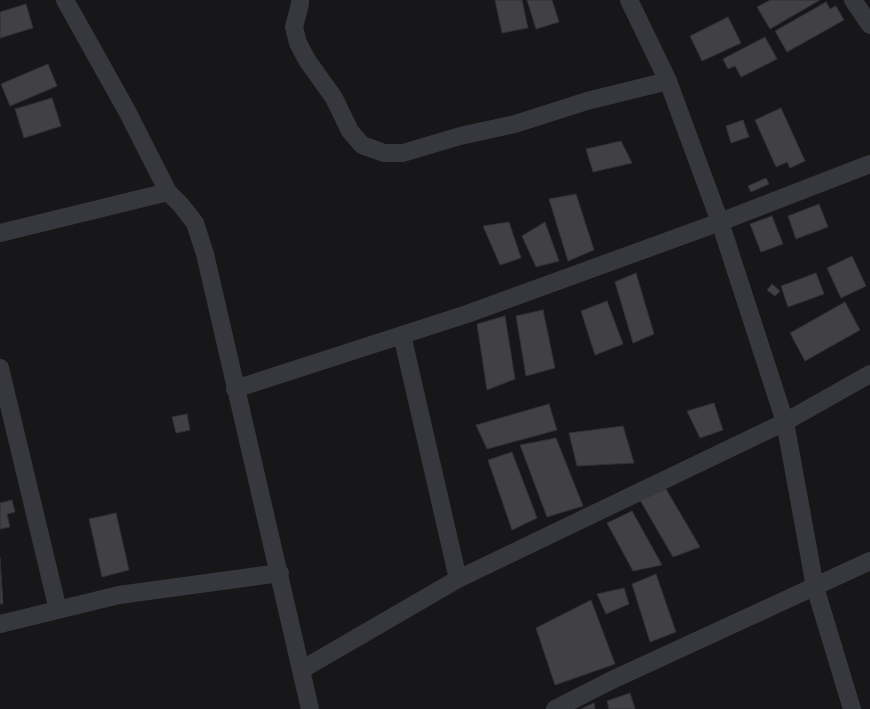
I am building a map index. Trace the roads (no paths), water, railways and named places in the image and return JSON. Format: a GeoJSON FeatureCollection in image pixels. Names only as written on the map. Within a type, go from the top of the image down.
{"type":"FeatureCollection","features":[{"type":"Feature","properties":{"kind":"street"},"geometry":{"type":"LineString","coordinates":[[65,0],[127,111],[168,192],[181,205],[195,223],[205,254],[235,389],[280,573],[310,709]]}},
{"type":"Feature","properties":{"kind":"street"},"geometry":{"type":"LineString","coordinates":[[300,0],[294,27],[298,43],[307,60],[334,98],[350,131],[362,145],[384,153],[403,152],[460,136],[516,124],[587,101],[668,81]]}},
{"type":"Feature","properties":{"kind":"street"},"geometry":{"type":"LineString","coordinates":[[629,0],[668,81],[720,222],[785,422],[815,586],[852,709]]}},
{"type":"Feature","properties":{"kind":"street"},"geometry":{"type":"LineString","coordinates":[[855,1],[870,25]]}},
{"type":"Feature","properties":{"kind":"street"},"geometry":{"type":"LineString","coordinates":[[235,389],[467,314],[720,222],[870,164]]}},
{"type":"Feature","properties":{"kind":"street"},"geometry":{"type":"LineString","coordinates":[[0,233],[168,192]]}},
{"type":"Feature","properties":{"kind":"street"},"geometry":{"type":"LineString","coordinates":[[402,335],[458,579]]}},
{"type":"Feature","properties":{"kind":"street"},"geometry":{"type":"LineString","coordinates":[[0,368],[58,610]]}},
{"type":"Feature","properties":{"kind":"street"},"geometry":{"type":"LineString","coordinates":[[302,670],[458,579],[785,422],[870,374]]}},
{"type":"Feature","properties":{"kind":"street"},"geometry":{"type":"LineString","coordinates":[[555,709],[619,677],[870,561]]}},
{"type":"Feature","properties":{"kind":"street"},"geometry":{"type":"LineString","coordinates":[[0,624],[119,595],[280,573]]}}]}
